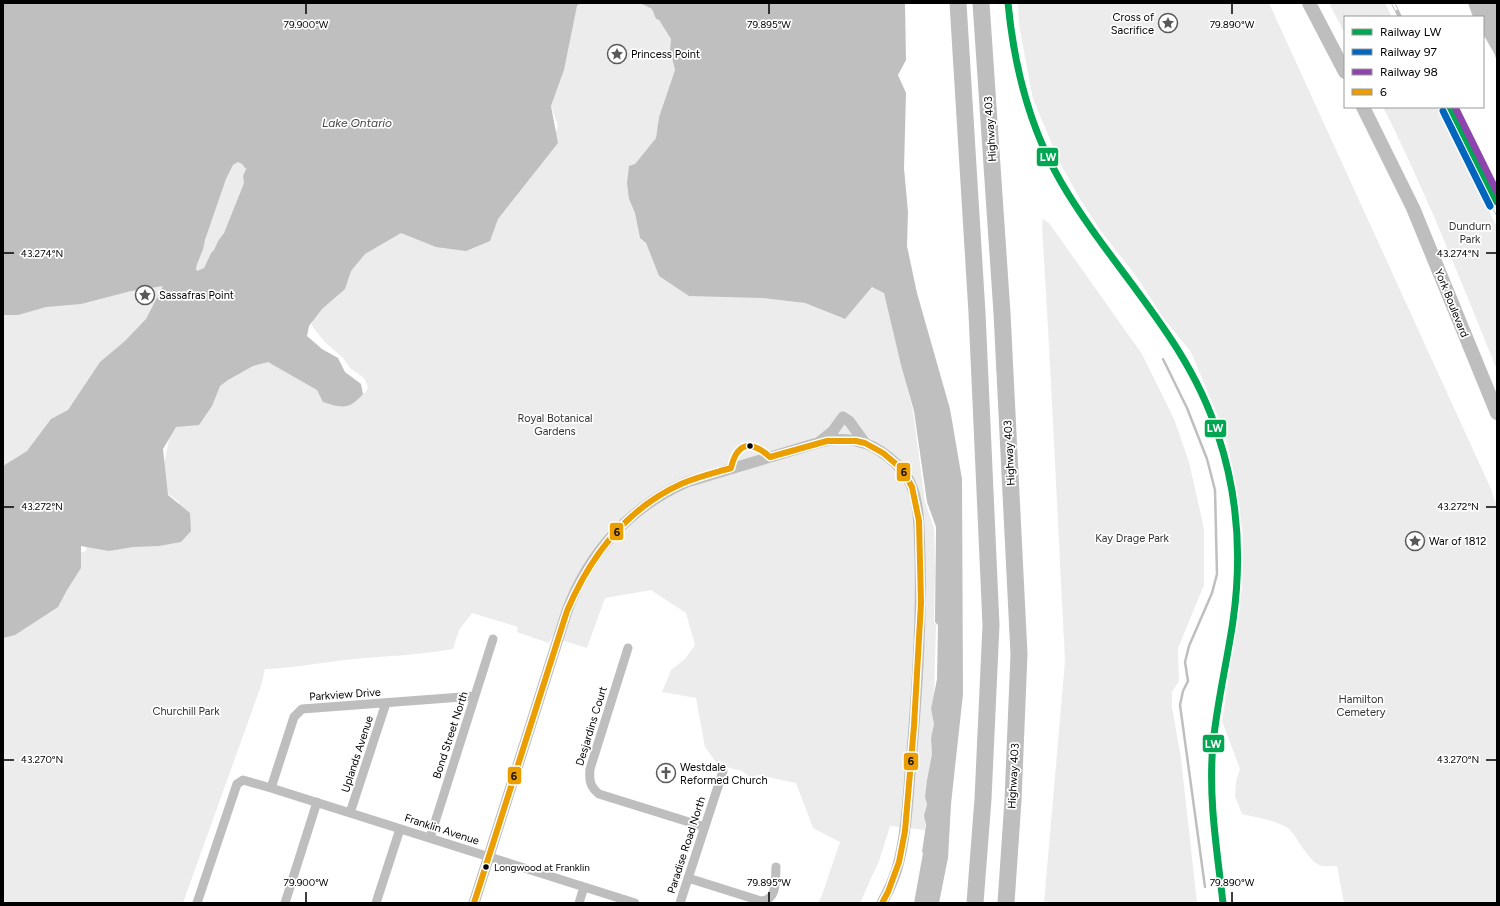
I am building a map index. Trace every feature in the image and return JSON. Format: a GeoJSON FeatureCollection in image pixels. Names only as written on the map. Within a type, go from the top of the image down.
{"type":"FeatureCollection","features":[{"type":"Feature","properties":{"kind":"highway"},"geometry":{"type":"LineString","coordinates":[[958,3],[977,314],[991,625],[976,903]]}},
{"type":"Feature","properties":{"kind":"highway","name":"Highway 403"},"geometry":{"type":"LineString","coordinates":[[981,3],[1002,313],[1019,654],[1013,793],[1006,903]]}},
{"type":"Feature","properties":{"kind":"main road"},"geometry":{"type":"LineString","coordinates":[[1309,3],[1344,70]]}},
{"type":"Feature","properties":{"kind":"main road","name":"York Boulevard"},"geometry":{"type":"LineString","coordinates":[[1363,108],[1413,208],[1497,413]]}},
{"type":"Feature","properties":{"kind":"street"},"geometry":{"type":"LineString","coordinates":[[817,443],[833,431],[843,418],[849,420],[866,444]]}},
{"type":"Feature","properties":{"kind":"street"},"geometry":{"type":"LineString","coordinates":[[474,903],[570,604],[582,578],[602,547],[630,518],[653,500],[675,487],[702,476],[817,443],[847,440],[866,444],[883,453],[902,469],[912,487],[919,521],[921,603],[914,734],[905,831],[899,862],[888,892],[882,903]]}},
{"type":"Feature","properties":{"kind":"street","name":"Bond Street North"},"geometry":{"type":"LineString","coordinates":[[430,838],[493,639]]}},
{"type":"Feature","properties":{"kind":"street","name":"Desjardins Court"},"geometry":{"type":"LineString","coordinates":[[628,648],[590,769],[589,778],[591,785],[599,794],[705,827]]}},
{"type":"Feature","properties":{"kind":"street","name":"Parkview Drive"},"geometry":{"type":"LineString","coordinates":[[271,788],[294,717],[299,711],[306,708],[475,696]]}},
{"type":"Feature","properties":{"kind":"street","name":"Uplands Avenue"},"geometry":{"type":"LineString","coordinates":[[350,813],[386,703]]}},
{"type":"Feature","properties":{"kind":"street","name":"Paradise Road North"},"geometry":{"type":"LineString","coordinates":[[680,903],[723,771]]}},
{"type":"Feature","properties":{"kind":"street","name":"Franklin Avenue"},"geometry":{"type":"LineString","coordinates":[[197,903],[237,784],[240,781],[271,788],[317,802],[635,903]]}},
{"type":"Feature","properties":{"kind":"street"},"geometry":{"type":"LineString","coordinates":[[284,903],[317,802]]}},
{"type":"Feature","properties":{"kind":"street"},"geometry":{"type":"LineString","coordinates":[[376,903],[400,829]]}},
{"type":"Feature","properties":{"kind":"street"},"geometry":{"type":"LineString","coordinates":[[688,878],[761,901],[773,896],[776,867]]}},
{"type":"Feature","properties":{"kind":"street"},"geometry":{"type":"LineString","coordinates":[[579,903],[584,887]]}},
{"type":"Feature","properties":{"kind":"street"},"geometry":{"type":"LineString","coordinates":[[888,892],[888,903]]}},
{"type":"Feature","properties":{"kind":"green space","name":"Royal Botanical Gardens"},"geometry":{"type":"Polygon","coordinates":[[[580,3],[640,3],[652,9],[656,19],[659,20],[671,39],[670,50],[675,70],[659,117],[656,138],[635,164],[629,199],[635,213],[640,238],[646,243],[659,276],[762,298],[805,303],[844,319],[872,287],[884,292],[913,411],[925,502],[934,528],[934,622],[936,625],[934,697],[931,709],[934,724],[931,738],[932,754],[925,797],[927,804],[925,810],[925,830],[890,826],[879,861],[860,903],[818,903],[840,842],[813,828],[796,783],[759,775],[750,777],[742,771],[718,765],[705,747],[696,698],[662,692],[671,670],[685,659],[695,645],[686,613],[651,590],[605,598],[587,648],[552,637],[549,643],[517,632],[518,627],[472,613],[459,630],[453,649],[265,669],[262,683],[183,903],[3,903],[3,625],[79,553],[86,551],[86,539],[181,520],[179,502],[165,491],[164,464],[170,435],[177,420],[224,382],[261,359],[344,397],[365,393],[368,387],[364,378],[350,368],[343,358],[324,341],[312,326],[312,321],[364,245],[548,149],[558,126],[551,106],[564,70],[577,6],[580,3]]]}},
{"type":"Feature","properties":{"kind":"green space","name":"Hamilton Cemetery"},"geometry":{"type":"Polygon","coordinates":[[[1018,3],[1269,3],[1491,489],[1497,507],[1497,903],[1344,903],[1337,866],[1322,866],[1317,864],[1308,855],[1293,833],[1285,826],[1242,814],[1235,796],[1236,782],[1240,769],[1222,721],[1242,587],[1243,536],[1236,484],[1227,442],[1191,352],[1164,319],[1136,276],[1103,234],[1080,199],[1059,161],[1033,99],[1019,25],[1018,3]]]}},
{"type":"Feature","properties":{"kind":"green space"},"geometry":{"type":"Polygon","coordinates":[[[1329,3],[1385,3],[1392,16],[1344,16],[1344,32],[1329,3]]]}},
{"type":"Feature","properties":{"kind":"green space","name":"Dundurn Park"},"geometry":{"type":"Polygon","coordinates":[[[1384,108],[1438,108],[1497,227],[1497,370],[1414,171],[1384,108]]]}},
{"type":"Feature","properties":{"kind":"green space"},"geometry":{"type":"Polygon","coordinates":[[[238,162],[246,169],[243,176],[244,183],[224,233],[211,253],[204,268],[197,271],[197,266],[205,240],[226,179],[233,165],[238,162]]]}},
{"type":"Feature","properties":{"kind":"green space","name":"Kay Drage Park"},"geometry":{"type":"Polygon","coordinates":[[[1043,219],[1049,223],[1142,354],[1174,419],[1189,462],[1204,529],[1204,585],[1178,648],[1179,681],[1172,692],[1172,707],[1181,758],[1197,903],[1044,903],[1065,661],[1042,225],[1043,219]]]}},
{"type":"Feature","properties":{"kind":"green space"},"geometry":{"type":"Polygon","coordinates":[[[147,281],[173,287],[96,391],[58,418],[16,462],[3,469],[3,306],[147,281]]]}},
{"type":"Feature","properties":{"kind":"water","name":"Lake Ontario"},"geometry":{"type":"Polygon","coordinates":[[[3,3],[580,3],[577,6],[564,70],[551,106],[558,143],[498,219],[490,241],[466,251],[436,247],[401,233],[365,254],[351,271],[345,289],[322,309],[309,326],[307,336],[322,349],[338,358],[345,372],[361,384],[363,394],[354,403],[345,406],[335,406],[323,402],[317,390],[268,362],[253,366],[228,380],[220,386],[212,406],[199,425],[176,427],[163,449],[168,495],[190,513],[191,531],[181,542],[159,546],[133,547],[109,551],[81,546],[81,568],[58,607],[15,635],[3,638],[3,466],[27,451],[51,419],[68,410],[100,362],[125,341],[146,319],[163,286],[131,291],[81,304],[46,307],[18,315],[3,315],[3,3]],[[238,162],[233,165],[226,179],[197,265],[197,271],[204,268],[211,253],[224,233],[244,183],[243,176],[246,169],[238,162]]]}},
{"type":"Feature","properties":{"kind":"water"},"geometry":{"type":"Polygon","coordinates":[[[640,3],[905,3],[906,60],[898,75],[906,93],[904,168],[908,212],[907,246],[917,293],[950,409],[962,479],[963,694],[951,804],[948,858],[939,903],[914,903],[923,853],[926,825],[924,816],[927,804],[925,797],[932,754],[931,738],[934,724],[931,709],[937,679],[938,625],[935,622],[936,527],[927,502],[914,411],[901,365],[884,293],[872,287],[845,319],[805,303],[762,298],[689,296],[659,276],[646,243],[640,238],[635,213],[629,199],[627,183],[629,166],[635,164],[656,138],[659,117],[675,70],[670,50],[671,39],[659,20],[656,19],[652,9],[640,3]]]}},
{"type":"Feature","properties":{"kind":"water"},"geometry":{"type":"Polygon","coordinates":[[[1468,3],[1497,3],[1497,61],[1484,36],[1484,16],[1473,16],[1468,3]]]}},
{"type":"Feature","properties":{"kind":"waterway"},"geometry":{"type":"LineString","coordinates":[[1163,359],[1187,408],[1207,459],[1215,490],[1217,574],[1212,593],[1189,646],[1185,662],[1188,681],[1183,691],[1180,705],[1205,887]]}},
{"type":"Feature","properties":{"kind":"railway"},"geometry":{"type":"LineString","coordinates":[[1393,3],[1400,16]]}},
{"type":"Feature","properties":{"kind":"railway"},"geometry":{"type":"LineString","coordinates":[[1444,108],[1497,213]]}},
{"type":"Feature","properties":{"kind":"rail line","name":"LW"},"geometry":{"type":"LineString","coordinates":[[1008,3],[1014,50],[1025,96],[1040,140],[1050,161],[1081,214],[1147,304],[1188,367],[1205,400],[1225,458],[1234,504],[1237,574],[1233,621],[1217,713],[1212,764],[1212,804],[1223,903]]}},
{"type":"Feature","properties":{"kind":"rail line","name":"LW"},"geometry":{"type":"LineString","coordinates":[[1450,108],[1497,202]]}},
{"type":"Feature","properties":{"kind":"rail line","name":"98"},"geometry":{"type":"LineString","coordinates":[[1455,108],[1497,192]]}},
{"type":"Feature","properties":{"kind":"rail line","name":"97"},"geometry":{"type":"LineString","coordinates":[[1443,111],[1490,206]]}},
{"type":"Feature","properties":{"kind":"transit line","name":"6"},"geometry":{"type":"LineString","coordinates":[[770,457],[827,441],[856,441],[865,443],[883,453],[902,469],[912,487],[919,521],[921,603],[914,726],[905,831],[899,862],[888,892],[882,903]]}},
{"type":"Feature","properties":{"kind":"transit line","name":"6"},"geometry":{"type":"LineString","coordinates":[[731,468],[737,453],[746,446],[757,448],[770,457]]}},
{"type":"Feature","properties":{"kind":"transit line","name":"6"},"geometry":{"type":"LineString","coordinates":[[474,903],[567,611],[587,572],[612,537],[643,507],[661,494],[681,484],[731,468]]}},
{"type":"Feature","properties":{"kind":"place","name":"Cross of Sacrifice"},"geometry":{"type":"Point","coordinates":[1168,23]}},
{"type":"Feature","properties":{"kind":"place","name":"Princess Point"},"geometry":{"type":"Point","coordinates":[617,54]}},
{"type":"Feature","properties":{"kind":"place","name":"Sassafras Point"},"geometry":{"type":"Point","coordinates":[145,295]}},
{"type":"Feature","properties":{"kind":"place","name":"War of 1812"},"geometry":{"type":"Point","coordinates":[1415,541]}},
{"type":"Feature","properties":{"kind":"place","name":"Westdale Reformed Church"},"geometry":{"type":"Point","coordinates":[666,773]}},
{"type":"Feature","properties":{"kind":"place","name":"Longwood at Franklin"},"geometry":{"type":"Point","coordinates":[486,867]}},
{"type":"Feature","properties":{"kind":"park label","name":"Churchill Park"},"geometry":{"type":"Point","coordinates":[186,711]}}]}
